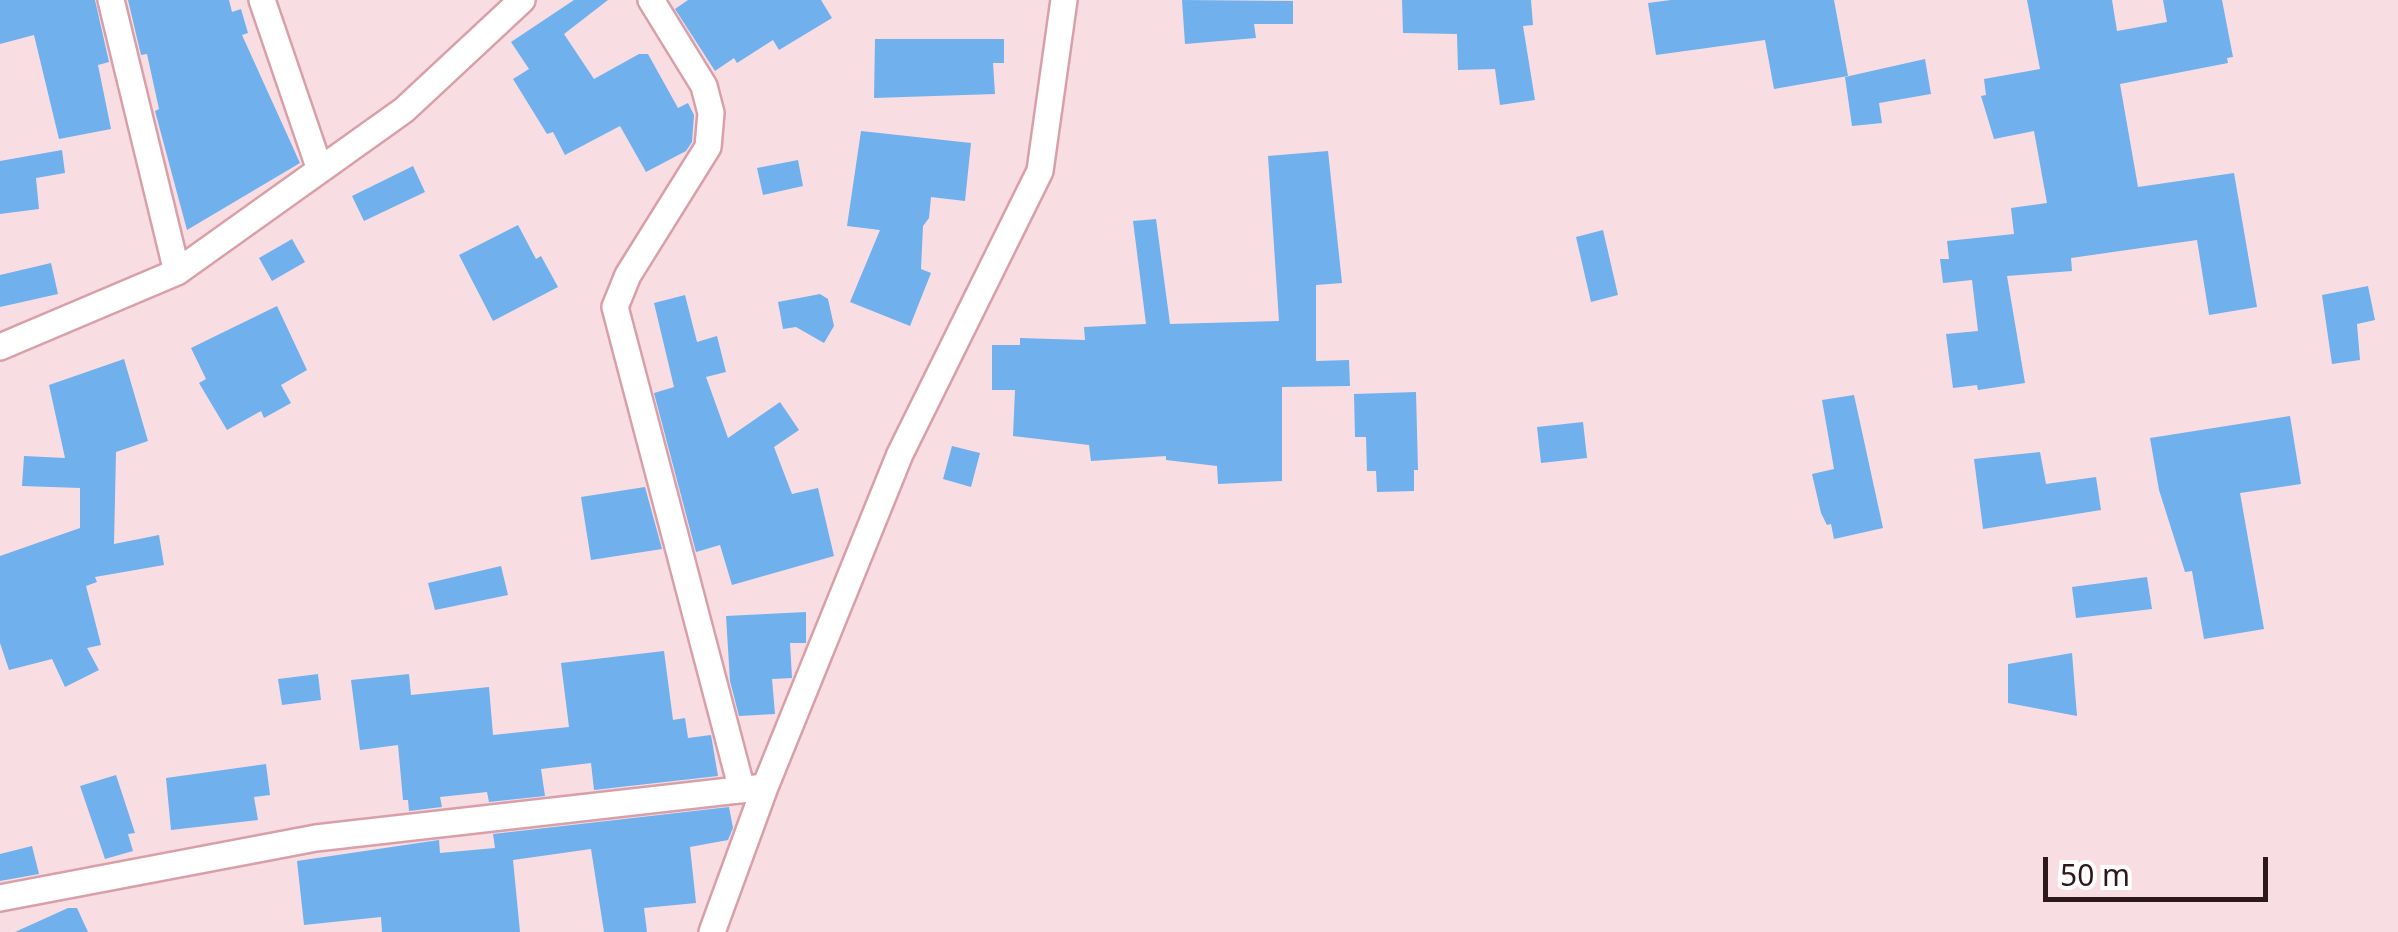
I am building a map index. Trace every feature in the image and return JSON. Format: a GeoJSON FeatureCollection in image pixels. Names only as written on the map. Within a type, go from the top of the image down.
{"type":"FeatureCollection","features":[{"type":"Feature","properties":{"kind":"street"},"geometry":{"type":"LineString","coordinates":[[111,0],[178,272]]}},
{"type":"Feature","properties":{"kind":"street"},"geometry":{"type":"LineString","coordinates":[[262,0],[320,170]]}},
{"type":"Feature","properties":{"kind":"street"},"geometry":{"type":"LineString","coordinates":[[0,347],[178,272],[404,110],[522,0]]}},
{"type":"Feature","properties":{"kind":"street"},"geometry":{"type":"LineString","coordinates":[[650,0],[704,86],[711,113],[708,146],[628,275],[615,306],[753,788]]}},
{"type":"Feature","properties":{"kind":"street"},"geometry":{"type":"LineString","coordinates":[[712,932],[753,788],[900,454],[1040,171],[1064,0]]}},
{"type":"Feature","properties":{"kind":"street"},"geometry":{"type":"LineString","coordinates":[[0,898],[316,838],[753,788]]}},
{"type":"Feature","properties":{"kind":"building"},"geometry":{"type":"Polygon","coordinates":[[[0,0],[95,0],[109,62],[98,65],[111,129],[59,139],[34,35],[0,44],[0,0]]]}},
{"type":"Feature","properties":{"kind":"building"},"geometry":{"type":"Polygon","coordinates":[[[128,0],[229,0],[232,12],[241,9],[248,33],[242,35],[300,163],[187,230],[155,111],[159,109],[147,54],[141,55],[128,0]]]}},
{"type":"Feature","properties":{"kind":"building"},"geometry":{"type":"Polygon","coordinates":[[[574,0],[608,0],[564,34],[594,79],[639,54],[648,54],[678,108],[688,103],[694,115],[692,142],[686,151],[646,172],[620,126],[565,155],[553,132],[547,134],[513,79],[529,69],[511,42],[574,0]]]}},
{"type":"Feature","properties":{"kind":"building"},"geometry":{"type":"Polygon","coordinates":[[[688,0],[821,0],[832,18],[779,50],[773,40],[737,63],[734,58],[715,71],[675,9],[688,0]]]}},
{"type":"Feature","properties":{"kind":"building"},"geometry":{"type":"Polygon","coordinates":[[[1182,0],[1293,1],[1293,24],[1254,24],[1256,38],[1185,44],[1182,0]]]}},
{"type":"Feature","properties":{"kind":"building"},"geometry":{"type":"Polygon","coordinates":[[[1402,0],[1531,0],[1533,25],[1523,26],[1535,100],[1500,105],[1495,69],[1458,70],[1457,34],[1403,33],[1402,0]]]}},
{"type":"Feature","properties":{"kind":"building"},"geometry":{"type":"Polygon","coordinates":[[[1834,0],[1848,76],[1774,89],[1765,40],[1656,55],[1648,3],[1834,0]]]}},
{"type":"Feature","properties":{"kind":"building"},"geometry":{"type":"Polygon","coordinates":[[[2027,0],[2112,0],[2117,31],[2167,22],[2163,0],[2222,0],[2233,57],[2227,58],[2228,63],[2120,84],[2138,187],[2234,173],[2257,307],[2209,315],[2197,240],[2071,258],[2072,271],[2007,276],[2025,383],[1978,390],[1977,385],[1953,388],[1946,334],[1978,331],[1972,280],[1943,283],[1940,259],[1949,259],[1947,241],[2014,234],[2011,208],[2047,203],[2034,131],[1994,139],[1981,96],[1986,95],[1984,79],[2040,69],[2027,0]]]}},
{"type":"Feature","properties":{"kind":"building"},"geometry":{"type":"Polygon","coordinates":[[[875,39],[1004,39],[1004,63],[993,63],[995,94],[874,98],[875,39]]]}},
{"type":"Feature","properties":{"kind":"building"},"geometry":{"type":"Polygon","coordinates":[[[1925,59],[1931,94],[1879,103],[1882,123],[1852,126],[1845,77],[1925,59]]]}},
{"type":"Feature","properties":{"kind":"building"},"geometry":{"type":"Polygon","coordinates":[[[861,131],[971,143],[965,201],[931,197],[929,218],[923,226],[921,269],[931,273],[910,326],[850,302],[880,230],[847,226],[861,131]]]}},
{"type":"Feature","properties":{"kind":"building"},"geometry":{"type":"Polygon","coordinates":[[[62,150],[65,173],[36,178],[39,209],[0,214],[0,161],[62,150]]]}},
{"type":"Feature","properties":{"kind":"building"},"geometry":{"type":"Polygon","coordinates":[[[1328,151],[1342,283],[1316,285],[1316,361],[1349,360],[1350,386],[1282,387],[1282,481],[1218,484],[1217,466],[1166,460],[1166,456],[1091,461],[1089,445],[1013,436],[1015,390],[992,390],[992,345],[1020,345],[1020,338],[1085,340],[1084,327],[1146,324],[1133,221],[1156,219],[1170,324],[1279,321],[1268,156],[1328,151]]]}},
{"type":"Feature","properties":{"kind":"building"},"geometry":{"type":"Polygon","coordinates":[[[798,160],[803,186],[763,195],[757,168],[798,160]]]}},
{"type":"Feature","properties":{"kind":"building"},"geometry":{"type":"Polygon","coordinates":[[[413,166],[425,192],[364,221],[352,196],[413,166]]]}},
{"type":"Feature","properties":{"kind":"building"},"geometry":{"type":"Polygon","coordinates":[[[518,225],[536,259],[541,256],[558,287],[493,321],[459,255],[518,225]]]}},
{"type":"Feature","properties":{"kind":"building"},"geometry":{"type":"Polygon","coordinates":[[[1603,230],[1618,295],[1591,302],[1576,237],[1603,230]]]}},
{"type":"Feature","properties":{"kind":"building"},"geometry":{"type":"Polygon","coordinates":[[[292,239],[305,262],[272,281],[259,258],[292,239]]]}},
{"type":"Feature","properties":{"kind":"building"},"geometry":{"type":"Polygon","coordinates":[[[51,263],[58,294],[0,307],[0,275],[51,263]]]}},
{"type":"Feature","properties":{"kind":"building"},"geometry":{"type":"Polygon","coordinates":[[[2368,286],[2375,320],[2357,324],[2360,360],[2332,364],[2322,295],[2368,286]]]}},
{"type":"Feature","properties":{"kind":"building"},"geometry":{"type":"Polygon","coordinates":[[[820,294],[828,299],[834,326],[824,343],[796,327],[783,329],[778,302],[820,294]]]}},
{"type":"Feature","properties":{"kind":"building"},"geometry":{"type":"Polygon","coordinates":[[[685,295],[697,342],[717,336],[726,372],[706,377],[728,438],[780,402],[799,430],[774,447],[792,494],[818,488],[834,556],[732,585],[720,545],[696,552],[654,393],[674,387],[654,303],[685,295]]]}},
{"type":"Feature","properties":{"kind":"building"},"geometry":{"type":"Polygon","coordinates":[[[277,306],[307,370],[281,385],[291,403],[264,418],[261,411],[227,430],[199,383],[206,379],[191,348],[277,306]]]}},
{"type":"Feature","properties":{"kind":"building"},"geometry":{"type":"Polygon","coordinates":[[[124,359],[148,441],[116,452],[114,544],[159,535],[164,565],[95,577],[97,582],[86,586],[101,645],[87,648],[99,670],[65,687],[52,659],[9,670],[0,643],[0,556],[80,528],[80,488],[22,486],[24,456],[65,458],[49,385],[124,359]]]}},
{"type":"Feature","properties":{"kind":"building"},"geometry":{"type":"Polygon","coordinates":[[[1416,392],[1418,470],[1414,470],[1414,491],[1377,492],[1376,471],[1367,471],[1366,437],[1355,437],[1354,394],[1416,392]]]}},
{"type":"Feature","properties":{"kind":"building"},"geometry":{"type":"Polygon","coordinates":[[[1854,395],[1883,528],[1834,539],[1831,524],[1827,525],[1821,513],[1812,474],[1834,469],[1822,400],[1854,395]]]}},
{"type":"Feature","properties":{"kind":"building"},"geometry":{"type":"Polygon","coordinates":[[[2290,416],[2301,484],[2240,493],[2264,629],[2204,639],[2192,571],[2185,572],[2159,490],[2150,438],[2290,416]]]}},
{"type":"Feature","properties":{"kind":"building"},"geometry":{"type":"Polygon","coordinates":[[[1583,422],[1587,458],[1541,463],[1537,427],[1583,422]]]}},
{"type":"Feature","properties":{"kind":"building"},"geometry":{"type":"Polygon","coordinates":[[[952,446],[980,453],[971,487],[943,479],[952,446]]]}},
{"type":"Feature","properties":{"kind":"building"},"geometry":{"type":"Polygon","coordinates":[[[2040,452],[2046,484],[2096,477],[2101,510],[1983,529],[1974,459],[2040,452]]]}},
{"type":"Feature","properties":{"kind":"building"},"geometry":{"type":"Polygon","coordinates":[[[645,487],[662,549],[591,560],[581,497],[645,487]]]}},
{"type":"Feature","properties":{"kind":"building"},"geometry":{"type":"Polygon","coordinates":[[[501,566],[508,595],[435,610],[428,583],[501,566]]]}},
{"type":"Feature","properties":{"kind":"building"},"geometry":{"type":"Polygon","coordinates":[[[2147,577],[2152,609],[2076,618],[2072,587],[2147,577]]]}},
{"type":"Feature","properties":{"kind":"building"},"geometry":{"type":"Polygon","coordinates":[[[806,612],[806,643],[790,643],[792,678],[772,679],[775,714],[739,716],[730,681],[726,616],[806,612]]]}},
{"type":"Feature","properties":{"kind":"building"},"geometry":{"type":"Polygon","coordinates":[[[664,651],[673,720],[685,718],[688,738],[711,735],[718,776],[594,790],[591,763],[541,769],[545,796],[489,802],[487,792],[440,797],[442,807],[409,811],[408,800],[403,800],[398,745],[360,750],[351,680],[409,674],[411,695],[489,687],[493,735],[569,727],[561,663],[664,651]]]}},
{"type":"Feature","properties":{"kind":"building"},"geometry":{"type":"Polygon","coordinates":[[[2072,653],[2077,716],[2008,703],[2008,664],[2072,653]]]}},
{"type":"Feature","properties":{"kind":"building"},"geometry":{"type":"Polygon","coordinates":[[[318,674],[321,700],[282,705],[278,679],[318,674]]]}},
{"type":"Feature","properties":{"kind":"building"},"geometry":{"type":"Polygon","coordinates":[[[266,764],[270,795],[254,797],[258,820],[171,830],[166,778],[266,764]]]}},
{"type":"Feature","properties":{"kind":"building"},"geometry":{"type":"Polygon","coordinates":[[[116,775],[135,833],[128,834],[133,851],[105,859],[80,786],[116,775]]]}},
{"type":"Feature","properties":{"kind":"building"},"geometry":{"type":"Polygon","coordinates":[[[729,807],[733,828],[728,840],[690,847],[696,903],[644,908],[647,932],[604,932],[591,849],[513,860],[520,932],[382,932],[381,917],[304,925],[297,861],[439,840],[440,853],[495,848],[493,834],[729,807]]]}},
{"type":"Feature","properties":{"kind":"building"},"geometry":{"type":"Polygon","coordinates":[[[32,846],[39,874],[0,881],[0,854],[32,846]]]}},
{"type":"Feature","properties":{"kind":"building"},"geometry":{"type":"Polygon","coordinates":[[[68,908],[77,908],[88,932],[15,932],[68,908]]]}}]}
